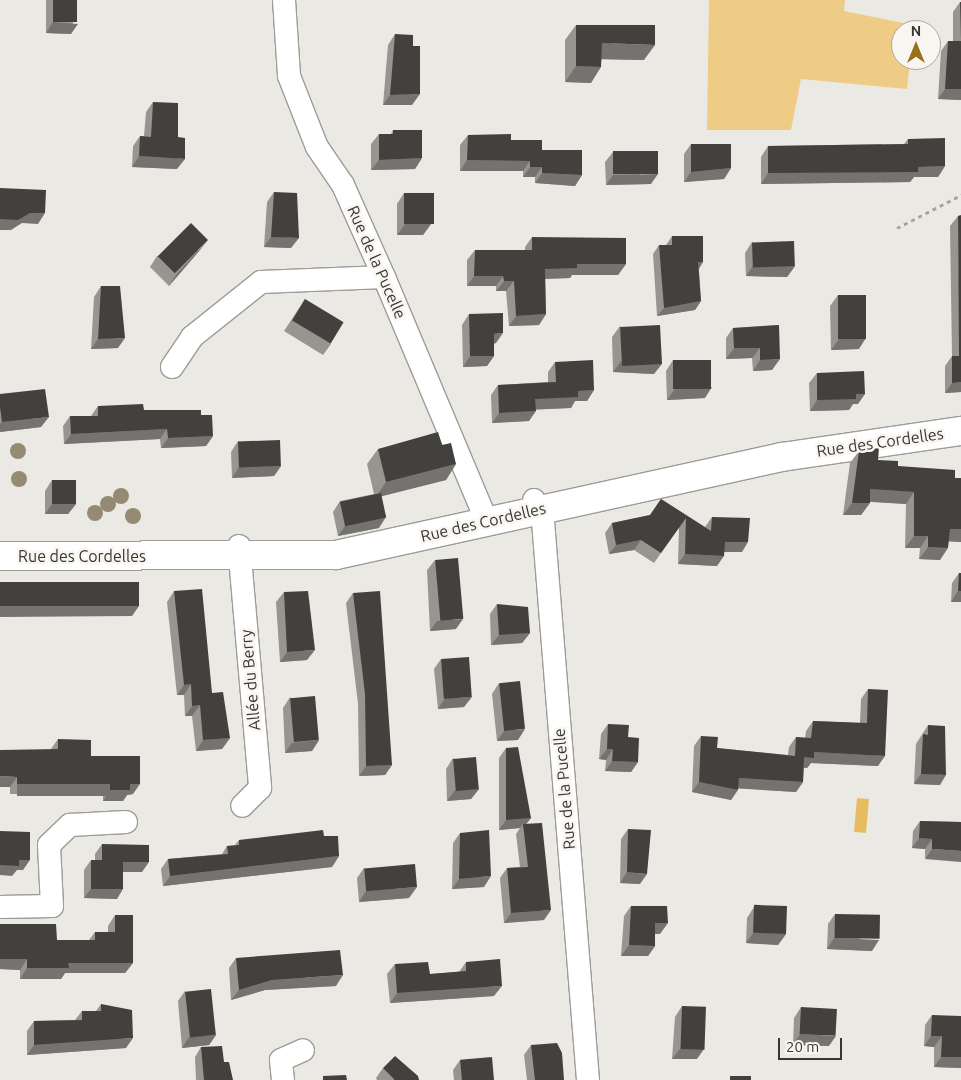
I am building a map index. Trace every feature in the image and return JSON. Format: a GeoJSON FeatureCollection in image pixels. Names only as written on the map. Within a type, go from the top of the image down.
{"type":"FeatureCollection","features":[{"type":"Feature","properties":{"kind":"street","name":"Rue de la Pucelle"},"geometry":{"type":"LineString","coordinates":[[284,0],[289,76],[317,147],[343,186],[384,277],[487,522]]}},
{"type":"Feature","properties":{"kind":"street"},"geometry":{"type":"LineString","coordinates":[[172,367],[192,337],[262,282],[384,277]]}},
{"type":"Feature","properties":{"kind":"street","name":"Rue des Cordelles"},"geometry":{"type":"LineString","coordinates":[[0,556],[239,551],[336,554],[487,522],[537,505],[782,456],[961,431]]}},
{"type":"Feature","properties":{"kind":"street","name":"Rue de la Pucelle"},"geometry":{"type":"LineString","coordinates":[[537,505],[588,1080]]}},
{"type":"Feature","properties":{"kind":"street","name":"Allée du Berry"},"geometry":{"type":"LineString","coordinates":[[239,551],[260,788],[242,806]]}},
{"type":"Feature","properties":{"kind":"street"},"geometry":{"type":"LineString","coordinates":[[0,907],[52,906],[49,845],[70,825],[126,822]]}},
{"type":"Feature","properties":{"kind":"street"},"geometry":{"type":"LineString","coordinates":[[283,1080],[281,1060],[303,1050]]}},
{"type":"Feature","properties":{"kind":"path"},"geometry":{"type":"LineString","coordinates":[[897,228],[961,195]]}},
{"type":"Feature","properties":{"kind":"shaded area"},"geometry":{"type":"Polygon","coordinates":[[[709,0],[845,0],[844,11],[891,21],[891,70],[909,70],[907,89],[801,79],[791,130],[707,130],[709,0]]]}},
{"type":"Feature","properties":{"kind":"shaded area"},"geometry":{"type":"Polygon","coordinates":[[[857,798],[869,799],[866,833],[854,832],[857,798]]]}},
{"type":"Feature","properties":{"kind":"building"},"geometry":{"type":"Polygon","coordinates":[[[53,0],[77,0],[77,22],[53,22],[53,0]]]}},
{"type":"Feature","properties":{"kind":"building"},"geometry":{"type":"Polygon","coordinates":[[[960,2],[961,2],[961,41],[960,2]]]}},
{"type":"Feature","properties":{"kind":"building"},"geometry":{"type":"Polygon","coordinates":[[[576,25],[655,25],[655,45],[602,43],[601,67],[576,66],[576,25]]]}},
{"type":"Feature","properties":{"kind":"building"},"geometry":{"type":"Polygon","coordinates":[[[395,34],[413,35],[413,46],[420,46],[420,94],[390,95],[395,34]]]}},
{"type":"Feature","properties":{"kind":"building"},"geometry":{"type":"Polygon","coordinates":[[[948,41],[961,41],[961,89],[945,89],[948,41]]]}},
{"type":"Feature","properties":{"kind":"building"},"geometry":{"type":"Polygon","coordinates":[[[153,102],[178,103],[178,137],[185,138],[185,159],[139,156],[140,136],[151,137],[153,102]]]}},
{"type":"Feature","properties":{"kind":"building"},"geometry":{"type":"Polygon","coordinates":[[[393,130],[422,130],[422,158],[379,160],[379,134],[393,134],[393,130]]]}},
{"type":"Feature","properties":{"kind":"building"},"geometry":{"type":"Polygon","coordinates":[[[511,134],[511,140],[542,140],[542,150],[582,150],[582,175],[542,173],[542,167],[530,167],[530,161],[467,160],[468,135],[511,134]]]}},
{"type":"Feature","properties":{"kind":"building"},"geometry":{"type":"Polygon","coordinates":[[[945,138],[945,166],[918,167],[918,172],[768,173],[768,146],[908,144],[908,139],[945,138]]]}},
{"type":"Feature","properties":{"kind":"building"},"geometry":{"type":"Polygon","coordinates":[[[691,144],[731,144],[731,168],[691,172],[691,144]]]}},
{"type":"Feature","properties":{"kind":"building"},"geometry":{"type":"Polygon","coordinates":[[[613,151],[658,151],[658,174],[613,174],[613,151]]]}},
{"type":"Feature","properties":{"kind":"building"},"geometry":{"type":"Polygon","coordinates":[[[0,188],[46,190],[45,213],[30,213],[18,220],[0,219],[0,188]]]}},
{"type":"Feature","properties":{"kind":"building"},"geometry":{"type":"Polygon","coordinates":[[[274,192],[297,193],[299,238],[271,237],[274,192]]]}},
{"type":"Feature","properties":{"kind":"building"},"geometry":{"type":"Polygon","coordinates":[[[404,193],[434,193],[434,224],[404,224],[404,193]]]}},
{"type":"Feature","properties":{"kind":"building"},"geometry":{"type":"Polygon","coordinates":[[[961,215],[961,382],[952,383],[952,356],[959,356],[958,216],[961,215]]]}},
{"type":"Feature","properties":{"kind":"building"},"geometry":{"type":"Polygon","coordinates":[[[191,223],[208,240],[175,273],[158,256],[191,223]]]}},
{"type":"Feature","properties":{"kind":"building"},"geometry":{"type":"Polygon","coordinates":[[[672,236],[703,236],[703,262],[698,262],[701,301],[664,308],[659,245],[672,245],[672,236]]]}},
{"type":"Feature","properties":{"kind":"building"},"geometry":{"type":"Polygon","coordinates":[[[532,237],[626,238],[626,264],[577,264],[577,268],[545,269],[546,314],[516,316],[514,281],[504,281],[503,276],[474,276],[475,250],[532,250],[532,237]]]}},
{"type":"Feature","properties":{"kind":"building"},"geometry":{"type":"Polygon","coordinates":[[[794,241],[795,266],[753,267],[752,242],[794,241]]]}},
{"type":"Feature","properties":{"kind":"building"},"geometry":{"type":"Polygon","coordinates":[[[101,286],[120,286],[125,338],[98,339],[101,286]]]}},
{"type":"Feature","properties":{"kind":"building"},"geometry":{"type":"Polygon","coordinates":[[[838,295],[866,295],[866,339],[838,339],[838,295]]]}},
{"type":"Feature","properties":{"kind":"building"},"geometry":{"type":"Polygon","coordinates":[[[305,299],[344,322],[331,344],[292,320],[305,299]]]}},
{"type":"Feature","properties":{"kind":"building"},"geometry":{"type":"Polygon","coordinates":[[[503,313],[503,333],[494,334],[494,356],[470,356],[469,314],[503,313]]]}},
{"type":"Feature","properties":{"kind":"building"},"geometry":{"type":"Polygon","coordinates":[[[660,325],[662,364],[622,366],[620,327],[660,325]]]}},
{"type":"Feature","properties":{"kind":"building"},"geometry":{"type":"Polygon","coordinates":[[[779,325],[780,359],[760,360],[760,348],[734,348],[733,328],[779,325]]]}},
{"type":"Feature","properties":{"kind":"building"},"geometry":{"type":"Polygon","coordinates":[[[593,360],[594,390],[578,391],[578,397],[535,399],[536,411],[499,413],[498,385],[556,382],[555,362],[593,360]]]}},
{"type":"Feature","properties":{"kind":"building"},"geometry":{"type":"Polygon","coordinates":[[[673,360],[711,360],[711,389],[673,389],[673,360]]]}},
{"type":"Feature","properties":{"kind":"building"},"geometry":{"type":"Polygon","coordinates":[[[864,371],[865,394],[856,394],[856,399],[817,400],[817,373],[864,371]]]}},
{"type":"Feature","properties":{"kind":"building"},"geometry":{"type":"Polygon","coordinates":[[[45,389],[49,417],[2,422],[0,394],[45,389]]]}},
{"type":"Feature","properties":{"kind":"building"},"geometry":{"type":"Polygon","coordinates":[[[143,404],[144,410],[201,410],[201,415],[212,415],[213,436],[168,438],[167,429],[71,434],[70,416],[98,416],[98,406],[143,404]]]}},
{"type":"Feature","properties":{"kind":"building"},"geometry":{"type":"Polygon","coordinates":[[[438,432],[442,445],[451,443],[456,464],[386,482],[378,449],[438,432]]]}},
{"type":"Feature","properties":{"kind":"building"},"geometry":{"type":"Polygon","coordinates":[[[280,440],[281,466],[239,467],[238,441],[280,440]]]}},
{"type":"Feature","properties":{"kind":"building"},"geometry":{"type":"Polygon","coordinates":[[[879,448],[878,460],[898,461],[898,466],[955,470],[955,478],[961,478],[961,529],[950,529],[948,548],[928,547],[928,536],[914,536],[914,492],[870,489],[870,503],[852,503],[859,451],[879,448]]]}},
{"type":"Feature","properties":{"kind":"building"},"geometry":{"type":"Polygon","coordinates":[[[52,480],[76,480],[76,504],[52,504],[52,480]]]}},
{"type":"Feature","properties":{"kind":"building"},"geometry":{"type":"Polygon","coordinates":[[[381,493],[386,517],[345,526],[340,502],[381,493]]]}},
{"type":"Feature","properties":{"kind":"building"},"geometry":{"type":"Polygon","coordinates":[[[661,499],[711,531],[712,517],[750,518],[748,542],[725,542],[724,556],[685,554],[686,518],[661,553],[641,540],[616,545],[612,523],[650,515],[661,499]]]}},
{"type":"Feature","properties":{"kind":"building"},"geometry":{"type":"Polygon","coordinates":[[[458,558],[463,619],[440,621],[435,560],[458,558]]]}},
{"type":"Feature","properties":{"kind":"building"},"geometry":{"type":"Polygon","coordinates":[[[959,573],[961,573],[961,591],[958,591],[959,573]]]}},
{"type":"Feature","properties":{"kind":"building"},"geometry":{"type":"Polygon","coordinates":[[[0,582],[139,582],[139,606],[0,606],[0,582]]]}},
{"type":"Feature","properties":{"kind":"building"},"geometry":{"type":"Polygon","coordinates":[[[202,589],[212,693],[223,692],[230,738],[203,740],[200,705],[192,706],[191,684],[184,685],[174,591],[202,589]]]}},
{"type":"Feature","properties":{"kind":"building"},"geometry":{"type":"Polygon","coordinates":[[[308,591],[315,650],[287,652],[284,592],[308,591]]]}},
{"type":"Feature","properties":{"kind":"building"},"geometry":{"type":"Polygon","coordinates":[[[380,591],[392,765],[366,766],[365,694],[353,593],[380,591]]]}},
{"type":"Feature","properties":{"kind":"building"},"geometry":{"type":"Polygon","coordinates":[[[497,604],[528,607],[530,633],[499,635],[497,604]]]}},
{"type":"Feature","properties":{"kind":"building"},"geometry":{"type":"Polygon","coordinates":[[[469,657],[472,697],[444,699],[441,659],[469,657]]]}},
{"type":"Feature","properties":{"kind":"building"},"geometry":{"type":"Polygon","coordinates":[[[520,681],[525,729],[504,731],[499,683],[520,681]]]}},
{"type":"Feature","properties":{"kind":"building"},"geometry":{"type":"Polygon","coordinates":[[[868,689],[888,690],[885,756],[814,752],[814,758],[804,757],[803,782],[739,778],[738,790],[699,782],[701,736],[718,737],[717,748],[795,756],[796,737],[811,738],[813,721],[867,723],[868,689]]]}},
{"type":"Feature","properties":{"kind":"building"},"geometry":{"type":"Polygon","coordinates":[[[315,696],[319,740],[294,742],[290,698],[315,696]]]}},
{"type":"Feature","properties":{"kind":"building"},"geometry":{"type":"Polygon","coordinates":[[[608,724],[629,725],[628,737],[639,738],[638,762],[612,761],[613,749],[607,749],[608,724]]]}},
{"type":"Feature","properties":{"kind":"building"},"geometry":{"type":"Polygon","coordinates":[[[928,725],[945,726],[946,775],[921,774],[923,734],[928,735],[928,725]]]}},
{"type":"Feature","properties":{"kind":"building"},"geometry":{"type":"Polygon","coordinates":[[[58,739],[91,740],[91,756],[140,756],[140,784],[130,784],[130,790],[110,790],[110,784],[17,784],[17,777],[0,776],[0,750],[58,749],[58,739]]]}},
{"type":"Feature","properties":{"kind":"building"},"geometry":{"type":"Polygon","coordinates":[[[518,747],[531,818],[506,820],[506,748],[518,747]]]}},
{"type":"Feature","properties":{"kind":"building"},"geometry":{"type":"Polygon","coordinates":[[[476,757],[479,789],[456,791],[453,759],[476,757]]]}},
{"type":"Feature","properties":{"kind":"building"},"geometry":{"type":"Polygon","coordinates":[[[920,821],[961,822],[961,851],[932,849],[932,839],[919,838],[920,821]]]}},
{"type":"Feature","properties":{"kind":"building"},"geometry":{"type":"Polygon","coordinates":[[[542,823],[551,910],[511,913],[507,868],[528,867],[523,824],[542,823]]]}},
{"type":"Feature","properties":{"kind":"building"},"geometry":{"type":"Polygon","coordinates":[[[628,829],[651,830],[647,874],[627,872],[628,829]]]}},
{"type":"Feature","properties":{"kind":"building"},"geometry":{"type":"Polygon","coordinates":[[[323,830],[324,836],[338,836],[339,856],[170,876],[168,859],[228,854],[227,846],[239,845],[239,840],[323,830]]]}},
{"type":"Feature","properties":{"kind":"building"},"geometry":{"type":"Polygon","coordinates":[[[489,830],[491,876],[459,879],[460,833],[489,830]]]}},
{"type":"Feature","properties":{"kind":"building"},"geometry":{"type":"Polygon","coordinates":[[[0,831],[30,832],[30,860],[19,860],[19,866],[0,865],[0,831]]]}},
{"type":"Feature","properties":{"kind":"building"},"geometry":{"type":"Polygon","coordinates":[[[102,844],[149,845],[149,862],[123,862],[123,889],[91,889],[91,860],[102,860],[102,844]]]}},
{"type":"Feature","properties":{"kind":"building"},"geometry":{"type":"Polygon","coordinates":[[[415,864],[417,887],[366,891],[364,868],[415,864]]]}},
{"type":"Feature","properties":{"kind":"building"},"geometry":{"type":"Polygon","coordinates":[[[754,905],[787,906],[786,934],[753,933],[754,905]]]}},
{"type":"Feature","properties":{"kind":"building"},"geometry":{"type":"Polygon","coordinates":[[[631,906],[667,906],[668,923],[655,923],[655,946],[629,945],[631,906]]]}},
{"type":"Feature","properties":{"kind":"building"},"geometry":{"type":"Polygon","coordinates":[[[835,914],[880,915],[880,939],[835,938],[835,914]]]}},
{"type":"Feature","properties":{"kind":"building"},"geometry":{"type":"Polygon","coordinates":[[[115,915],[133,915],[133,963],[68,963],[69,968],[27,968],[27,959],[0,959],[0,924],[56,924],[57,940],[95,940],[95,932],[115,932],[115,915]]]}},
{"type":"Feature","properties":{"kind":"building"},"geometry":{"type":"Polygon","coordinates":[[[340,950],[343,975],[272,980],[239,990],[236,958],[340,950]]]}},
{"type":"Feature","properties":{"kind":"building"},"geometry":{"type":"Polygon","coordinates":[[[500,959],[502,986],[397,993],[395,964],[428,962],[430,974],[466,971],[466,962],[500,959]]]}},
{"type":"Feature","properties":{"kind":"building"},"geometry":{"type":"Polygon","coordinates":[[[211,989],[216,1035],[190,1037],[185,992],[211,989]]]}},
{"type":"Feature","properties":{"kind":"building"},"geometry":{"type":"Polygon","coordinates":[[[101,1004],[132,1010],[133,1038],[34,1045],[34,1021],[82,1020],[82,1011],[101,1011],[101,1004]]]}},
{"type":"Feature","properties":{"kind":"building"},"geometry":{"type":"Polygon","coordinates":[[[682,1006],[706,1007],[704,1050],[680,1049],[682,1006]]]}},
{"type":"Feature","properties":{"kind":"building"},"geometry":{"type":"Polygon","coordinates":[[[801,1007],[837,1009],[836,1036],[800,1034],[801,1007]]]}},
{"type":"Feature","properties":{"kind":"building"},"geometry":{"type":"Polygon","coordinates":[[[932,1015],[961,1016],[961,1057],[941,1057],[942,1036],[931,1036],[932,1015]]]}},
{"type":"Feature","properties":{"kind":"building"},"geometry":{"type":"Polygon","coordinates":[[[557,1043],[562,1053],[564,1080],[535,1080],[531,1045],[557,1043]]]}},
{"type":"Feature","properties":{"kind":"building"},"geometry":{"type":"Polygon","coordinates":[[[222,1046],[224,1062],[229,1062],[233,1080],[204,1080],[201,1047],[222,1046]]]}},
{"type":"Feature","properties":{"kind":"building"},"geometry":{"type":"Polygon","coordinates":[[[395,1056],[418,1076],[419,1080],[394,1080],[383,1068],[395,1056]]]}},
{"type":"Feature","properties":{"kind":"building"},"geometry":{"type":"Polygon","coordinates":[[[492,1057],[494,1080],[462,1080],[460,1060],[492,1057]]]}},
{"type":"Feature","properties":{"kind":"building"},"geometry":{"type":"Polygon","coordinates":[[[346,1075],[347,1080],[323,1080],[323,1076],[346,1075]]]}},
{"type":"Feature","properties":{"kind":"building"},"geometry":{"type":"Polygon","coordinates":[[[730,1076],[751,1076],[751,1080],[730,1080],[730,1076]]]}}]}
